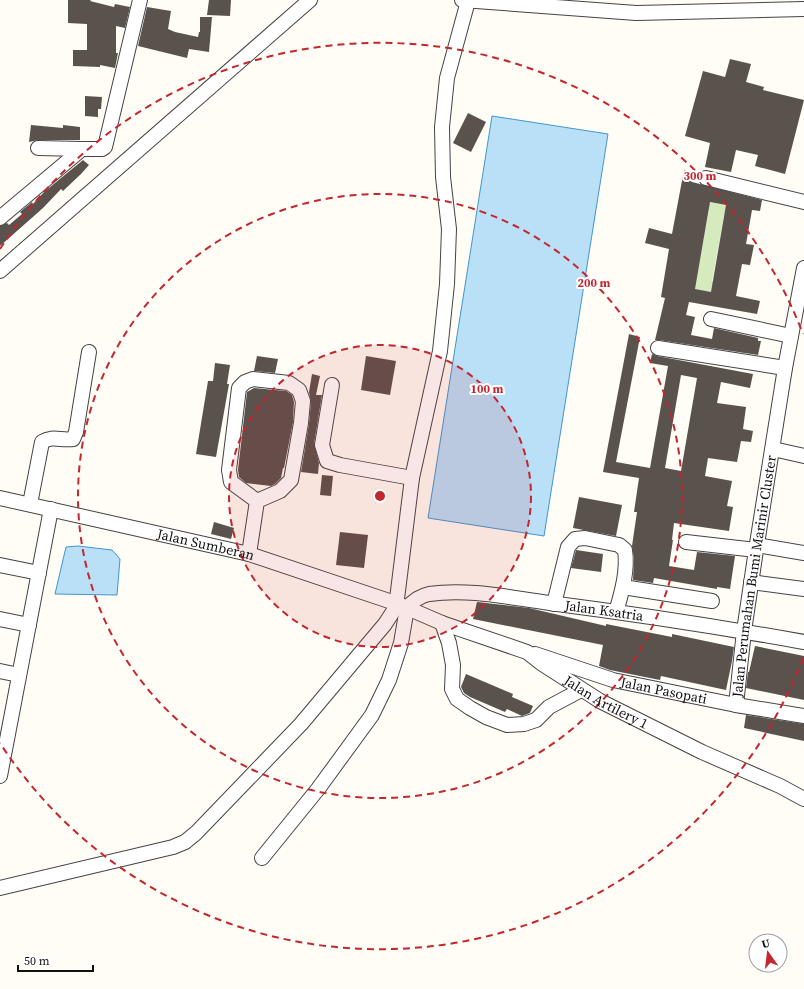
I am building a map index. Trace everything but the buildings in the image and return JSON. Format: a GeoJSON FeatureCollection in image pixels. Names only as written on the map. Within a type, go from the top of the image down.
{"type":"FeatureCollection","features":[{"type":"Feature","properties":{"kind":"street"},"geometry":{"type":"LineString","coordinates":[[38,148],[82,150],[102,149],[106,146],[140,0]]}},
{"type":"Feature","properties":{"kind":"street"},"geometry":{"type":"LineString","coordinates":[[0,271],[310,0]]}},
{"type":"Feature","properties":{"kind":"street"},"geometry":{"type":"LineString","coordinates":[[262,858],[308,801],[372,715],[389,680],[401,644],[402,606],[412,478],[440,351],[447,284],[449,229],[443,177],[442,127],[447,78],[465,0],[632,12],[804,9]]}},
{"type":"Feature","properties":{"kind":"street"},"geometry":{"type":"LineString","coordinates":[[1,215],[82,150]]}},
{"type":"Feature","properties":{"kind":"street"},"geometry":{"type":"LineString","coordinates":[[706,178],[804,202]]}},
{"type":"Feature","properties":{"kind":"street","name":"Jalan Perumahan Bumi Marinir Cluster"},"geometry":{"type":"LineString","coordinates":[[736,705],[751,582],[785,368],[804,268]]}},
{"type":"Feature","properties":{"kind":"street"},"geometry":{"type":"LineString","coordinates":[[712,320],[791,336]]}},
{"type":"Feature","properties":{"kind":"street"},"geometry":{"type":"LineString","coordinates":[[658,348],[785,368]]}},
{"type":"Feature","properties":{"kind":"street"},"geometry":{"type":"LineString","coordinates":[[30,504],[42,442],[48,438],[66,440],[73,439],[76,432],[89,352]]}},
{"type":"Feature","properties":{"kind":"street"},"geometry":{"type":"LineString","coordinates":[[253,380],[289,383],[299,390],[303,401],[301,423],[291,480],[280,491],[257,501],[231,482],[229,470],[239,388],[245,382],[253,380]]}},
{"type":"Feature","properties":{"kind":"street"},"geometry":{"type":"LineString","coordinates":[[332,385],[322,445],[327,460],[340,465],[412,478]]}},
{"type":"Feature","properties":{"kind":"street","name":"Jalan Perumahan Bumi Marinir Cluster"},"geometry":{"type":"LineString","coordinates":[[773,449],[804,456]]}},
{"type":"Feature","properties":{"kind":"street","name":"Jalan Sumberan"},"geometry":{"type":"LineString","coordinates":[[0,498],[249,554],[402,606]]}},
{"type":"Feature","properties":{"kind":"street"},"geometry":{"type":"LineString","coordinates":[[249,554],[257,501]]}},
{"type":"Feature","properties":{"kind":"street"},"geometry":{"type":"LineString","coordinates":[[0,776],[51,509]]}},
{"type":"Feature","properties":{"kind":"street"},"geometry":{"type":"LineString","coordinates":[[554,604],[568,547],[575,539],[585,538],[618,545],[625,550],[626,558],[623,587],[616,612]]}},
{"type":"Feature","properties":{"kind":"street"},"geometry":{"type":"LineString","coordinates":[[686,542],[757,547],[804,553]]}},
{"type":"Feature","properties":{"kind":"street"},"geometry":{"type":"LineString","coordinates":[[0,565],[39,573]]}},
{"type":"Feature","properties":{"kind":"street"},"geometry":{"type":"LineString","coordinates":[[751,582],[804,589]]}},
{"type":"Feature","properties":{"kind":"street"},"geometry":{"type":"LineString","coordinates":[[623,587],[712,601]]}},
{"type":"Feature","properties":{"kind":"street","name":"Jalan Ksatria"},"geometry":{"type":"LineString","coordinates":[[402,606],[428,594],[475,594],[616,612],[744,631],[804,642]]}},
{"type":"Feature","properties":{"kind":"street"},"geometry":{"type":"LineString","coordinates":[[0,888],[172,847],[186,842],[301,724],[385,624],[402,606]]}},
{"type":"Feature","properties":{"kind":"street","name":"Jalan Artilery 1"},"geometry":{"type":"LineString","coordinates":[[402,606],[442,624],[527,652],[540,663],[600,702],[702,752],[780,786],[804,799]]}},
{"type":"Feature","properties":{"kind":"street"},"geometry":{"type":"LineString","coordinates":[[0,619],[29,625]]}},
{"type":"Feature","properties":{"kind":"street"},"geometry":{"type":"LineString","coordinates":[[442,624],[449,644],[453,665],[452,689],[457,699],[486,718],[507,725],[524,724],[536,720],[549,707],[581,690]]}},
{"type":"Feature","properties":{"kind":"street","name":"Jalan Pasopati"},"geometry":{"type":"LineString","coordinates":[[527,652],[544,656],[613,680],[736,705],[804,716]]}},
{"type":"Feature","properties":{"kind":"street"},"geometry":{"type":"LineString","coordinates":[[0,671],[19,675]]}},
{"type":"Feature","properties":{"kind":"green space"},"geometry":{"type":"Polygon","coordinates":[[[704,201],[737,207],[724,215],[712,281],[723,284],[721,294],[675,286],[696,280],[709,210],[693,207],[704,201]]]}},
{"type":"Feature","properties":{"kind":"water"},"geometry":{"type":"Polygon","coordinates":[[[492,116],[608,134],[544,536],[428,518],[492,116]]]}},
{"type":"Feature","properties":{"kind":"water"},"geometry":{"type":"Polygon","coordinates":[[[78,546],[112,550],[120,559],[117,595],[55,594],[66,547],[78,546]]]}}]}
